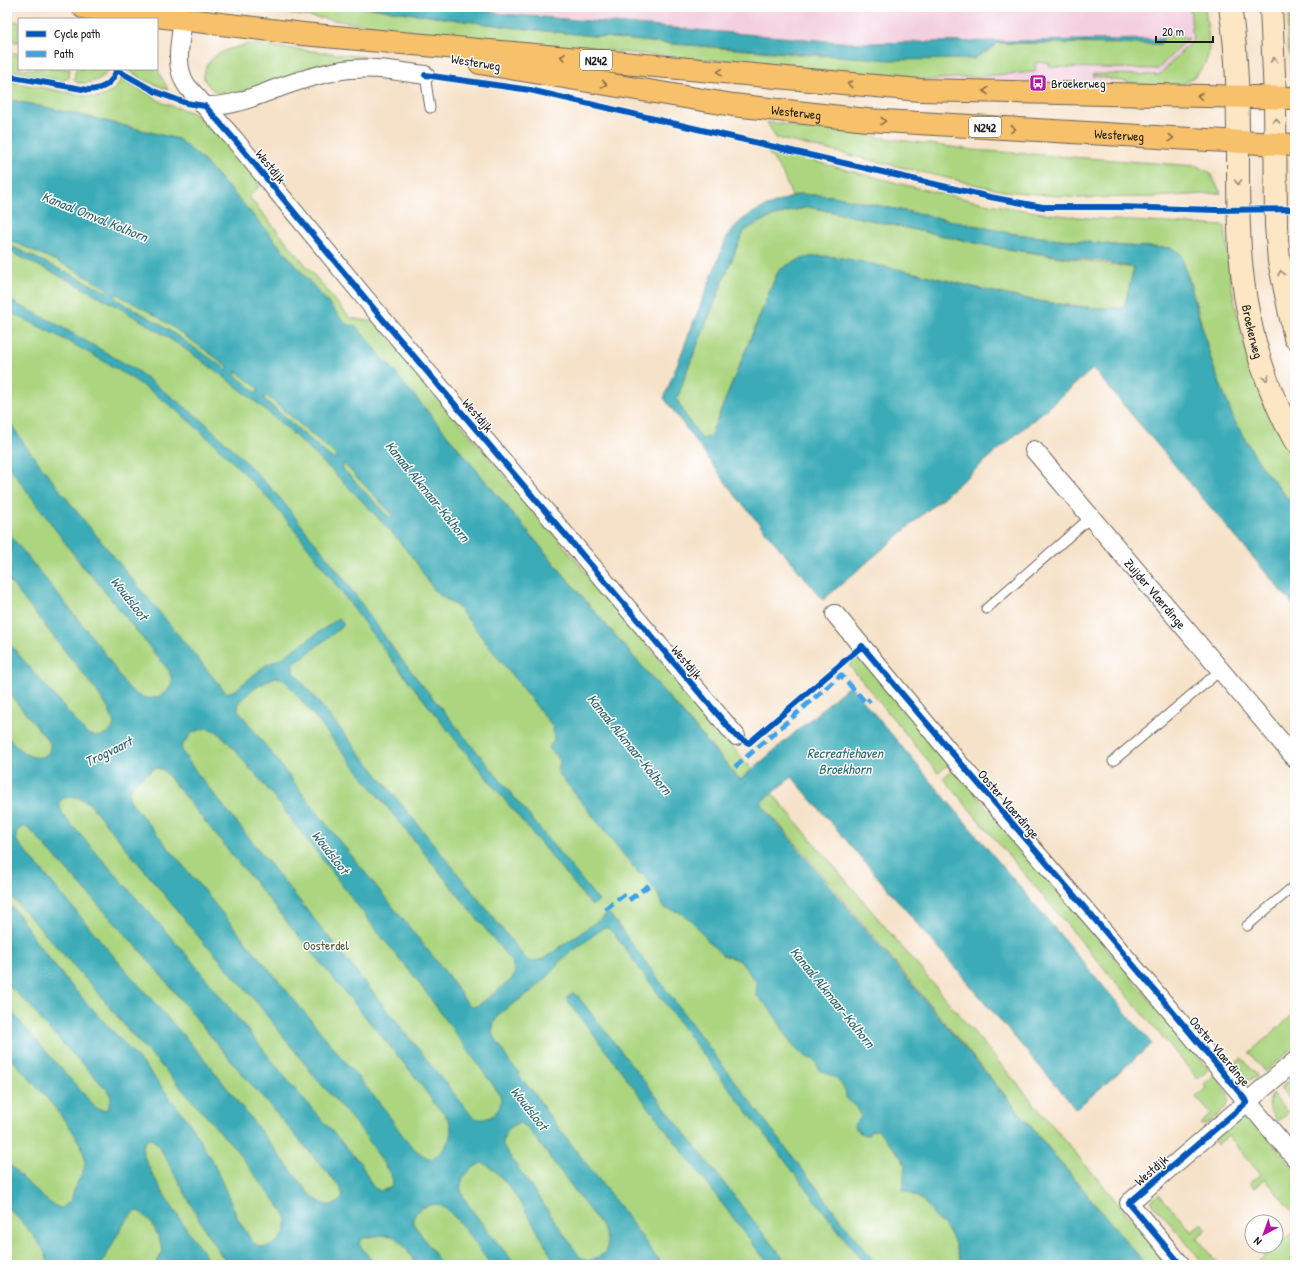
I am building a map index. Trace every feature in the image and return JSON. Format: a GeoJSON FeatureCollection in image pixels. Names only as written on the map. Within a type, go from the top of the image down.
{"type":"FeatureCollection","features":[{"type":"Feature","properties":{"kind":"main road","name":"Westerweg"},"geometry":{"type":"LineString","coordinates":[[83,7],[183,18],[303,34],[733,105],[867,120],[1285,145]]}},
{"type":"Feature","properties":{"kind":"main road","name":"Westerweg"},"geometry":{"type":"LineString","coordinates":[[303,34],[920,90],[1285,98]]}},
{"type":"Feature","properties":{"kind":"street","name":"Broekerweg"},"geometry":{"type":"LineString","coordinates":[[1230,7],[1236,49],[1239,97],[1239,229],[1249,319],[1267,383],[1295,441]]}},
{"type":"Feature","properties":{"kind":"street"},"geometry":{"type":"LineString","coordinates":[[1272,7],[1285,98],[1285,145],[1276,226],[1279,261],[1295,338]]}},
{"type":"Feature","properties":{"kind":"street","name":"Westdijk"},"geometry":{"type":"LineString","coordinates":[[183,18],[179,69],[187,86],[234,139],[379,315],[736,736]]}},
{"type":"Feature","properties":{"kind":"street"},"geometry":{"type":"LineString","coordinates":[[205,106],[228,106],[279,87],[338,71],[353,69],[381,69],[425,75]]}},
{"type":"Feature","properties":{"kind":"street","name":"Zuijder Vlaerdinge"},"geometry":{"type":"LineString","coordinates":[[1034,450],[1295,758]]}},
{"type":"Feature","properties":{"kind":"street","name":"Ooster Vlaerdinge"},"geometry":{"type":"LineString","coordinates":[[835,614],[957,761],[1094,920],[1295,1158]]}},
{"type":"Feature","properties":{"kind":"street"},"geometry":{"type":"LineString","coordinates":[[1247,1102],[1295,1061]]}},
{"type":"Feature","properties":{"kind":"street","name":"Westdijk"},"geometry":{"type":"LineString","coordinates":[[1181,1265],[1130,1203],[1247,1102]]}},
{"type":"Feature","properties":{"kind":"lane"},"geometry":{"type":"LineString","coordinates":[[425,75],[430,108]]}},
{"type":"Feature","properties":{"kind":"lane"},"geometry":{"type":"LineString","coordinates":[[986,609],[1091,517]]}},
{"type":"Feature","properties":{"kind":"lane"},"geometry":{"type":"LineString","coordinates":[[1113,761],[1221,670]]}},
{"type":"Feature","properties":{"kind":"lane"},"geometry":{"type":"LineString","coordinates":[[1247,926],[1295,885]]}},
{"type":"Feature","properties":{"kind":"shaded area"},"geometry":{"type":"Polygon","coordinates":[[[309,7],[1196,7],[1199,63],[1175,81],[870,83],[309,7]]]}},
{"type":"Feature","properties":{"kind":"green space"},"geometry":{"type":"Polygon","coordinates":[[[246,7],[363,7],[517,28],[661,43],[819,56],[987,52],[998,43],[1160,44],[1163,40],[1161,36],[1176,35],[1188,38],[1158,69],[1050,67],[1049,63],[1036,62],[1035,72],[929,80],[432,35],[246,7]]]}},
{"type":"Feature","properties":{"kind":"green space"},"geometry":{"type":"Polygon","coordinates":[[[1190,7],[1205,7],[1209,50],[1204,66],[1188,81],[1178,85],[1160,86],[1136,84],[1093,76],[1093,74],[1159,75],[1193,40],[1190,7]]]}},
{"type":"Feature","properties":{"kind":"green space"},"geometry":{"type":"Polygon","coordinates":[[[1292,7],[1295,7],[1295,64],[1291,57],[1287,43],[1292,7]]]}},
{"type":"Feature","properties":{"kind":"green space"},"geometry":{"type":"Polygon","coordinates":[[[7,19],[18,22],[18,42],[7,41],[7,19]]]}},
{"type":"Feature","properties":{"kind":"green space"},"geometry":{"type":"Polygon","coordinates":[[[248,44],[366,57],[322,65],[240,93],[228,95],[218,93],[213,90],[203,76],[209,62],[214,57],[226,50],[248,44]]]}},
{"type":"Feature","properties":{"kind":"green space"},"geometry":{"type":"Polygon","coordinates":[[[7,52],[18,54],[18,70],[70,70],[69,78],[62,81],[7,70],[7,52]]]}},
{"type":"Feature","properties":{"kind":"green space"},"geometry":{"type":"Polygon","coordinates":[[[76,70],[109,70],[95,81],[77,83],[74,79],[76,70]]]}},
{"type":"Feature","properties":{"kind":"green space"},"geometry":{"type":"Polygon","coordinates":[[[128,70],[158,70],[168,90],[142,79],[128,70]]]}},
{"type":"Feature","properties":{"kind":"green space"},"geometry":{"type":"Polygon","coordinates":[[[122,78],[163,103],[193,113],[230,146],[254,173],[260,186],[249,197],[350,318],[375,322],[1170,1265],[1146,1265],[810,860],[595,612],[362,333],[356,326],[346,325],[247,208],[200,157],[178,139],[81,115],[7,99],[7,81],[96,98],[112,91],[122,78]]]}},
{"type":"Feature","properties":{"kind":"green space"},"geometry":{"type":"Polygon","coordinates":[[[767,122],[973,150],[1197,166],[1210,173],[1221,193],[1155,197],[1080,198],[1003,191],[776,138],[767,122]]]}},
{"type":"Feature","properties":{"kind":"green space"},"geometry":{"type":"Polygon","coordinates":[[[766,149],[958,198],[1023,210],[1098,219],[1225,226],[1230,278],[1242,338],[1266,408],[1295,462],[1295,507],[1261,466],[1234,420],[1212,363],[1189,278],[1172,248],[1124,246],[1015,234],[833,196],[800,194],[792,196],[782,172],[766,149]]]}},
{"type":"Feature","properties":{"kind":"green space"},"geometry":{"type":"Polygon","coordinates":[[[809,207],[999,248],[1134,268],[1124,308],[1096,308],[1045,302],[1002,294],[921,274],[797,261],[779,270],[710,437],[702,439],[688,420],[677,400],[686,373],[743,232],[767,219],[783,213],[809,207]]]}},
{"type":"Feature","properties":{"kind":"green space","name":"Oosterdel"},"geometry":{"type":"Polygon","coordinates":[[[7,234],[55,255],[217,349],[397,509],[882,1124],[980,1265],[7,1265],[7,234]]]}},
{"type":"Feature","properties":{"kind":"green space"},"geometry":{"type":"Polygon","coordinates":[[[860,656],[950,763],[938,773],[849,665],[860,656]]]}},
{"type":"Feature","properties":{"kind":"green space"},"geometry":{"type":"Polygon","coordinates":[[[954,769],[1209,1069],[1198,1079],[943,778],[954,769]]]}},
{"type":"Feature","properties":{"kind":"green space"},"geometry":{"type":"Polygon","coordinates":[[[1295,1013],[1295,1046],[1265,1072],[1249,1053],[1295,1013]]]}},
{"type":"Feature","properties":{"kind":"green space"},"geometry":{"type":"Polygon","coordinates":[[[1242,1058],[1258,1077],[1248,1080],[1239,1076],[1231,1067],[1242,1058]]]}},
{"type":"Feature","properties":{"kind":"green space"},"geometry":{"type":"Polygon","coordinates":[[[1214,1075],[1226,1091],[1229,1100],[1227,1105],[1217,1116],[1208,1123],[1202,1125],[1200,1124],[1211,1114],[1196,1097],[1206,1088],[1204,1084],[1214,1075]]]}},
{"type":"Feature","properties":{"kind":"green space"},"geometry":{"type":"Polygon","coordinates":[[[1295,1076],[1295,1105],[1280,1088],[1295,1076]]]}},
{"type":"Feature","properties":{"kind":"green space"},"geometry":{"type":"Polygon","coordinates":[[[1272,1093],[1288,1113],[1278,1121],[1271,1112],[1269,1105],[1272,1093]]]}},
{"type":"Feature","properties":{"kind":"green space"},"geometry":{"type":"Polygon","coordinates":[[[1243,1119],[1249,1120],[1258,1126],[1295,1170],[1295,1214],[1265,1179],[1254,1188],[1250,1183],[1261,1174],[1228,1136],[1217,1145],[1213,1141],[1238,1121],[1243,1119]]]}},
{"type":"Feature","properties":{"kind":"green space"},"geometry":{"type":"Polygon","coordinates":[[[1159,1194],[1192,1232],[1202,1223],[1207,1229],[1197,1238],[1220,1265],[1205,1265],[1151,1201],[1159,1194]]]}},
{"type":"Feature","properties":{"kind":"green space"},"geometry":{"type":"Polygon","coordinates":[[[1295,1231],[1295,1265],[1254,1265],[1267,1254],[1284,1254],[1284,1240],[1295,1231]]]}},
{"type":"Feature","properties":{"kind":"water"},"geometry":{"type":"Polygon","coordinates":[[[363,7],[461,7],[505,14],[853,43],[1161,39],[1163,41],[1160,44],[998,43],[974,59],[891,60],[661,43],[517,28],[363,7]]]}},
{"type":"Feature","properties":{"kind":"water"},"geometry":{"type":"Polygon","coordinates":[[[7,99],[81,115],[178,139],[200,157],[247,208],[346,324],[356,326],[595,612],[740,780],[850,685],[1152,1044],[1076,1109],[792,777],[760,803],[1146,1265],[962,1265],[953,1239],[943,1223],[939,1222],[923,1200],[903,1190],[905,1165],[901,1157],[878,1130],[870,1131],[868,1135],[858,1131],[854,1124],[861,1117],[858,1108],[846,1098],[845,1090],[834,1077],[819,1070],[815,1060],[800,1053],[794,1047],[776,1018],[756,995],[757,983],[739,960],[722,955],[692,921],[679,912],[663,908],[658,895],[643,873],[640,875],[559,774],[558,771],[560,761],[549,747],[554,740],[553,727],[457,606],[437,593],[415,561],[385,525],[294,435],[257,403],[218,373],[139,319],[97,295],[7,251],[7,244],[103,290],[106,291],[108,289],[69,267],[7,239],[7,99]],[[115,293],[116,299],[155,321],[226,369],[229,367],[158,317],[115,293]],[[236,371],[235,375],[257,393],[258,388],[236,371]],[[266,395],[264,399],[330,457],[336,459],[336,456],[328,448],[266,395]],[[343,463],[343,469],[389,517],[392,517],[392,514],[343,463]]]}},
{"type":"Feature","properties":{"kind":"water"},"geometry":{"type":"Polygon","coordinates":[[[800,194],[833,196],[1015,234],[1124,246],[1172,248],[1181,254],[1212,363],[1234,420],[1261,466],[1295,507],[1295,607],[1093,369],[823,600],[735,495],[664,398],[728,234],[743,219],[752,213],[800,194]],[[809,207],[783,213],[766,219],[743,232],[686,373],[677,400],[688,420],[702,439],[710,437],[776,276],[789,264],[808,257],[828,256],[853,260],[1004,294],[1064,305],[1094,308],[1124,308],[1134,268],[1107,262],[999,248],[809,207]]]}},
{"type":"Feature","properties":{"kind":"water"},"geometry":{"type":"Polygon","coordinates":[[[7,299],[53,322],[136,370],[202,420],[245,461],[280,498],[344,579],[397,654],[599,901],[592,906],[430,708],[291,525],[221,450],[188,420],[147,388],[78,347],[7,311],[7,299]]]}},
{"type":"Feature","properties":{"kind":"water"},"geometry":{"type":"Polygon","coordinates":[[[7,418],[27,448],[78,513],[226,693],[234,691],[266,665],[282,658],[339,618],[344,625],[293,665],[293,671],[524,957],[530,962],[543,959],[609,913],[716,1057],[876,1265],[865,1265],[692,1040],[615,935],[608,928],[603,928],[560,961],[548,977],[533,990],[499,1014],[494,1023],[492,1032],[510,1063],[519,1072],[519,1076],[536,1095],[545,1110],[620,1207],[662,1265],[556,1265],[524,1208],[513,1192],[492,1168],[482,1163],[474,1167],[464,1177],[461,1190],[469,1206],[477,1217],[516,1265],[491,1265],[455,1217],[441,1206],[434,1204],[418,1211],[414,1217],[413,1223],[442,1265],[417,1265],[397,1238],[385,1235],[363,1238],[359,1244],[375,1265],[228,1265],[209,1237],[158,1144],[151,1139],[147,1140],[142,1147],[151,1172],[212,1265],[155,1265],[163,1251],[162,1246],[151,1223],[138,1211],[127,1220],[122,1227],[101,1265],[47,1265],[47,1259],[39,1243],[7,1207],[7,1162],[40,1195],[61,1208],[71,1201],[74,1188],[83,1171],[85,1161],[82,1150],[75,1136],[65,1121],[40,1090],[7,1054],[7,1007],[95,1107],[102,1110],[108,1109],[111,1099],[110,1093],[45,1025],[31,1007],[7,984],[7,902],[19,915],[34,939],[67,981],[151,1073],[188,1121],[214,1164],[239,1221],[252,1241],[263,1247],[270,1246],[278,1241],[285,1233],[287,1219],[280,1207],[237,1151],[132,1035],[100,995],[7,892],[7,736],[23,752],[33,757],[46,755],[49,751],[50,743],[7,691],[7,641],[87,734],[103,736],[110,732],[114,724],[109,710],[96,690],[7,578],[7,531],[94,639],[131,690],[141,697],[158,697],[167,691],[172,681],[169,671],[88,571],[86,571],[7,464],[7,418]],[[275,677],[252,690],[239,702],[238,710],[334,834],[447,974],[467,1003],[473,1007],[479,1005],[511,980],[515,974],[512,962],[284,679],[275,677]],[[206,728],[192,733],[181,747],[183,753],[197,773],[472,1116],[477,1119],[483,1119],[493,1115],[500,1106],[500,1095],[417,980],[381,936],[271,793],[227,741],[216,731],[206,728]],[[155,768],[136,782],[130,789],[129,796],[133,805],[386,1111],[411,1146],[424,1156],[432,1159],[442,1151],[449,1140],[451,1131],[450,1123],[444,1113],[436,1106],[416,1078],[164,771],[162,769],[155,768]],[[77,797],[64,798],[59,802],[63,815],[191,960],[298,1093],[361,1164],[373,1187],[380,1191],[390,1188],[393,1183],[392,1177],[370,1142],[319,1082],[257,1003],[209,947],[207,947],[89,803],[77,797]],[[22,827],[16,832],[17,841],[116,959],[206,1061],[308,1192],[321,1203],[330,1205],[339,1201],[343,1196],[340,1187],[231,1061],[145,956],[33,833],[26,827],[22,827]],[[519,1123],[512,1126],[505,1135],[503,1146],[580,1257],[588,1261],[601,1255],[607,1248],[607,1239],[602,1227],[527,1127],[519,1123]]]}},
{"type":"Feature","properties":{"kind":"water"},"geometry":{"type":"Polygon","coordinates":[[[572,993],[577,995],[788,1265],[769,1265],[567,1000],[572,993]]]}},
{"type":"Feature","properties":{"kind":"marked path"},"geometry":{"type":"LineString","coordinates":[[735,767],[841,675],[866,703],[870,699]]}},
{"type":"Feature","properties":{"kind":"marked path"},"geometry":{"type":"LineString","coordinates":[[629,900],[652,883]]}},
{"type":"Feature","properties":{"kind":"marked path"},"geometry":{"type":"LineString","coordinates":[[605,909],[625,894]]}},
{"type":"Feature","properties":{"kind":"cycle path"},"geometry":{"type":"LineString","coordinates":[[117,70],[156,92],[186,103],[205,106],[379,315],[736,736],[749,743],[862,646],[1104,930],[1247,1102],[1129,1203],[1181,1265]]}},
{"type":"Feature","properties":{"kind":"cycle path"},"geometry":{"type":"LineString","coordinates":[[7,76],[88,90],[107,85],[113,78],[117,70]]}},
{"type":"Feature","properties":{"kind":"cycle path"},"geometry":{"type":"LineString","coordinates":[[425,75],[530,90],[990,197],[1043,207],[1119,207],[1216,210],[1295,209]]}},
{"type":"Feature","properties":{"kind":"place","name":"Broekerweg"},"geometry":{"type":"Point","coordinates":[1038,83]}},
{"type":"Feature","properties":{"kind":"water label","name":"Kanaal Omval Kolhorn"},"geometry":{"type":"Point","coordinates":[95,216]}},
{"type":"Feature","properties":{"kind":"water label","name":"Kanaal Alkmaar-Kolhorn"},"geometry":{"type":"Point","coordinates":[428,491]}},
{"type":"Feature","properties":{"kind":"water label","name":"Woudsloot"},"geometry":{"type":"Point","coordinates":[130,598]}},
{"type":"Feature","properties":{"kind":"water label","name":"Kanaal Alkmaar-Kolhorn"},"geometry":{"type":"Point","coordinates":[630,744]}},
{"type":"Feature","properties":{"kind":"water label","name":"Trogvaart"},"geometry":{"type":"Point","coordinates":[108,751]}},
{"type":"Feature","properties":{"kind":"water label","name":"Recreatiehaven Broekhorn"},"geometry":{"type":"Point","coordinates":[845,760]}},
{"type":"Feature","properties":{"kind":"water label","name":"Woudsloot"},"geometry":{"type":"Point","coordinates":[331,852]}},
{"type":"Feature","properties":{"kind":"water label","name":"Kanaal Alkmaar-Kolhorn"},"geometry":{"type":"Point","coordinates":[833,997]}},
{"type":"Feature","properties":{"kind":"water label","name":"Woudsloot"},"geometry":{"type":"Point","coordinates":[530,1108]}}]}
